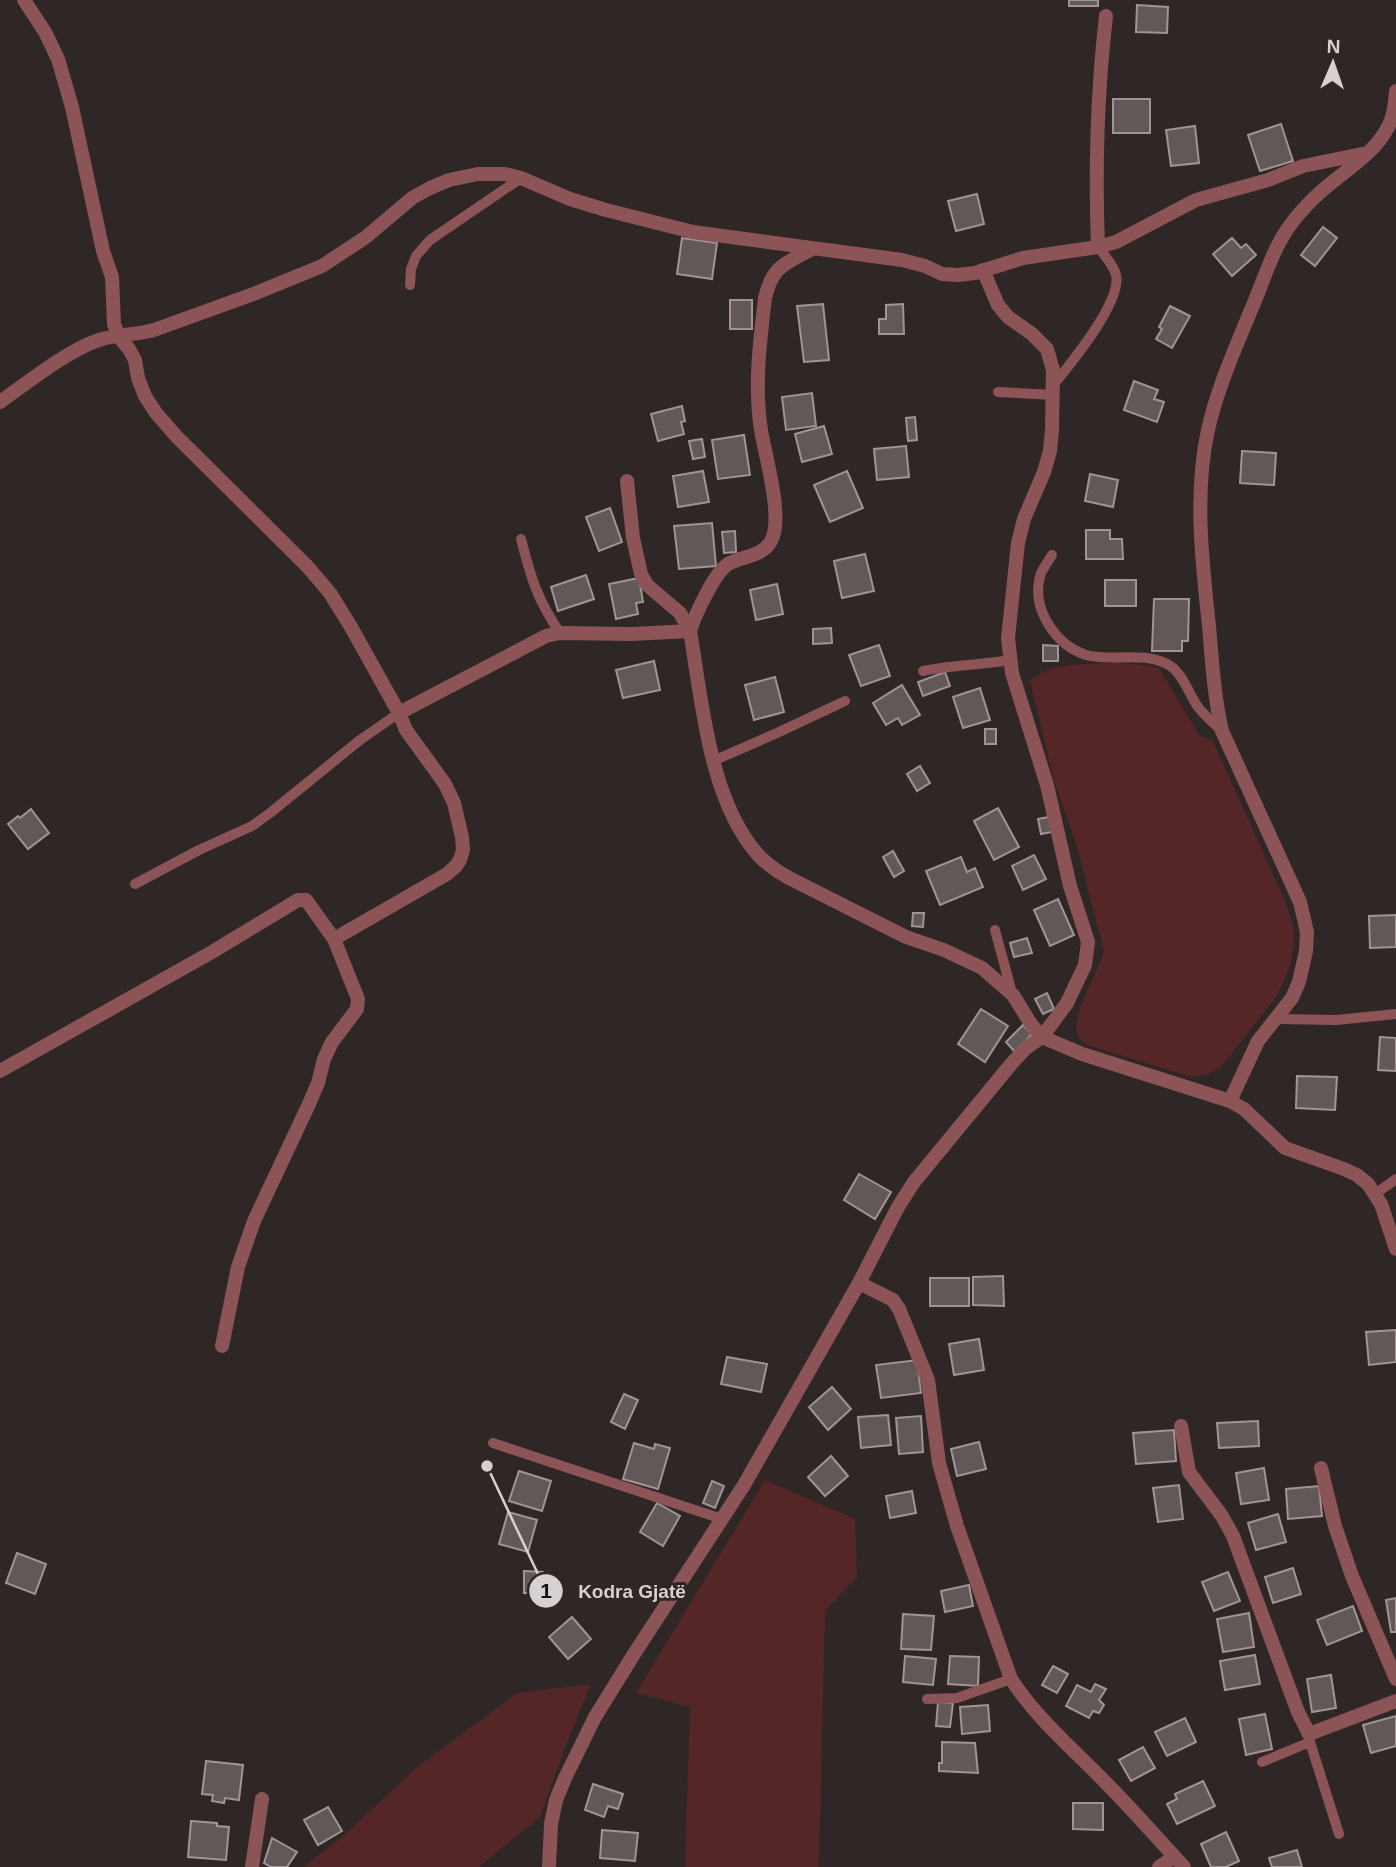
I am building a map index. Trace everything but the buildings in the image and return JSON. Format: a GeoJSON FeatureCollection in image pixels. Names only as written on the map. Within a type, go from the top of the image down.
{"type":"FeatureCollection","features":[{"type":"Feature","properties":{"kind":"street"},"geometry":{"type":"LineString","coordinates":[[24,0],[54,50],[67,87],[103,251],[112,277],[114,324],[119,337],[135,360],[145,396],[177,438],[307,566],[330,593],[399,713],[406,730],[445,784],[454,803],[462,837],[463,850],[460,860],[447,874],[334,939]]}},
{"type":"Feature","properties":{"kind":"street"},"geometry":{"type":"LineString","coordinates":[[1098,247],[1097,128],[1106,16]]}},
{"type":"Feature","properties":{"kind":"street"},"geometry":{"type":"LineString","coordinates":[[1230,1101],[1258,1041],[1292,998],[1299,982],[1307,932],[1300,902],[1222,731],[1217,710],[1200,505],[1202,467],[1214,406],[1276,249],[1288,228],[1321,191],[1380,140],[1395,109],[1396,90]]}},
{"type":"Feature","properties":{"kind":"street"},"geometry":{"type":"LineString","coordinates":[[0,402],[62,360],[99,340],[154,330],[322,266],[366,237],[412,198],[449,180],[491,173],[521,178],[570,199],[693,232],[902,260],[942,274],[958,275],[1023,258],[1116,242],[1196,200],[1244,187],[1303,166],[1367,153]]}},
{"type":"Feature","properties":{"kind":"street"},"geometry":{"type":"LineString","coordinates":[[690,631],[720,570],[728,563],[754,555],[772,540],[775,508],[761,431],[758,391],[765,298],[768,283],[776,270],[812,248]]}},
{"type":"Feature","properties":{"kind":"street"},"geometry":{"type":"LineString","coordinates":[[549,1867],[551,1824],[556,1800],[595,1717],[784,1417],[898,1207],[914,1182],[1012,1063],[1026,1048],[1042,1037],[1067,1003],[1085,965],[1088,942],[1070,886],[1046,785],[1012,673],[1008,638],[1017,543],[1050,451],[1053,370],[1047,349],[1008,317],[998,305],[983,270]]}},
{"type":"Feature","properties":{"kind":"street"},"geometry":{"type":"LineString","coordinates":[[627,481],[633,538],[641,574],[647,585],[680,613],[690,631],[713,761],[732,813],[759,856],[774,869],[906,937],[965,959],[989,974],[1013,995],[1042,1037],[1082,1054],[1230,1101],[1244,1109],[1285,1148],[1357,1175],[1376,1194],[1396,1249]]}},
{"type":"Feature","properties":{"kind":"street"},"geometry":{"type":"LineString","coordinates":[[399,713],[530,644],[560,632],[632,634],[690,631]]}},
{"type":"Feature","properties":{"kind":"street"},"geometry":{"type":"LineString","coordinates":[[0,1072],[298,900],[306,900],[334,939],[358,999],[357,1009],[332,1042],[305,1113],[254,1221],[238,1267],[222,1346]]}},
{"type":"Feature","properties":{"kind":"street"},"geometry":{"type":"LineString","coordinates":[[859,1283],[893,1300],[928,1380],[939,1463],[957,1526],[1011,1679],[1025,1700],[1108,1784],[1179,1862],[1158,1867]]}},
{"type":"Feature","properties":{"kind":"street"},"geometry":{"type":"LineString","coordinates":[[1181,1426],[1189,1472],[1215,1506],[1233,1536],[1309,1738],[1396,1701]]}},
{"type":"Feature","properties":{"kind":"street"},"geometry":{"type":"LineString","coordinates":[[1321,1468],[1335,1526],[1352,1576],[1396,1679]]}},
{"type":"Feature","properties":{"kind":"street"},"geometry":{"type":"LineString","coordinates":[[252,1867],[262,1799]]}},
{"type":"Feature","properties":{"kind":"lane"},"geometry":{"type":"LineString","coordinates":[[410,285],[411,269],[416,256],[430,240],[521,178]]}},
{"type":"Feature","properties":{"kind":"lane"},"geometry":{"type":"LineString","coordinates":[[998,392],[1054,390],[1113,300],[1117,276],[1098,247]]}},
{"type":"Feature","properties":{"kind":"lane"},"geometry":{"type":"LineString","coordinates":[[521,539],[531,581],[560,632]]}},
{"type":"Feature","properties":{"kind":"lane"},"geometry":{"type":"LineString","coordinates":[[1052,555],[1042,573],[1038,591],[1039,606],[1045,620],[1059,637],[1075,650],[1088,655],[1158,660],[1169,665],[1178,672],[1198,706],[1222,731]]}},
{"type":"Feature","properties":{"kind":"lane"},"geometry":{"type":"LineString","coordinates":[[923,671],[1010,660]]}},
{"type":"Feature","properties":{"kind":"lane"},"geometry":{"type":"LineString","coordinates":[[713,761],[845,701]]}},
{"type":"Feature","properties":{"kind":"lane"},"geometry":{"type":"LineString","coordinates":[[135,884],[252,826],[360,740],[399,713]]}},
{"type":"Feature","properties":{"kind":"lane"},"geometry":{"type":"LineString","coordinates":[[995,929],[1013,995]]}},
{"type":"Feature","properties":{"kind":"lane"},"geometry":{"type":"LineString","coordinates":[[1277,1019],[1336,1020],[1396,1014]]}},
{"type":"Feature","properties":{"kind":"lane"},"geometry":{"type":"LineString","coordinates":[[1376,1194],[1396,1179]]}},
{"type":"Feature","properties":{"kind":"lane"},"geometry":{"type":"LineString","coordinates":[[493,1443],[722,1519]]}},
{"type":"Feature","properties":{"kind":"lane"},"geometry":{"type":"LineString","coordinates":[[927,1699],[957,1698],[1011,1679]]}},
{"type":"Feature","properties":{"kind":"lane"},"geometry":{"type":"LineString","coordinates":[[1262,1762],[1309,1738],[1339,1834]]}},
{"type":"Feature","properties":{"kind":"shaded area"},"geometry":{"type":"Polygon","coordinates":[[[1128,663],[1159,668],[1199,735],[1213,741],[1285,901],[1294,929],[1290,967],[1277,996],[1221,1067],[1205,1075],[1191,1077],[1087,1045],[1079,1038],[1076,1028],[1079,1010],[1104,952],[1078,850],[1054,780],[1030,681],[1055,668],[1128,663]]]}},
{"type":"Feature","properties":{"kind":"shaded area"},"geometry":{"type":"Polygon","coordinates":[[[765,1480],[855,1519],[857,1577],[825,1611],[819,1867],[685,1867],[690,1707],[636,1693],[765,1480]]]}},
{"type":"Feature","properties":{"kind":"shaded area"},"geometry":{"type":"Polygon","coordinates":[[[591,1684],[540,1817],[479,1867],[304,1867],[350,1830],[417,1767],[517,1693],[591,1684]]]}},
{"type":"Feature","properties":{"kind":"place","name":"Kodra Gjatë"},"geometry":{"type":"Point","coordinates":[487,1466]}}]}
